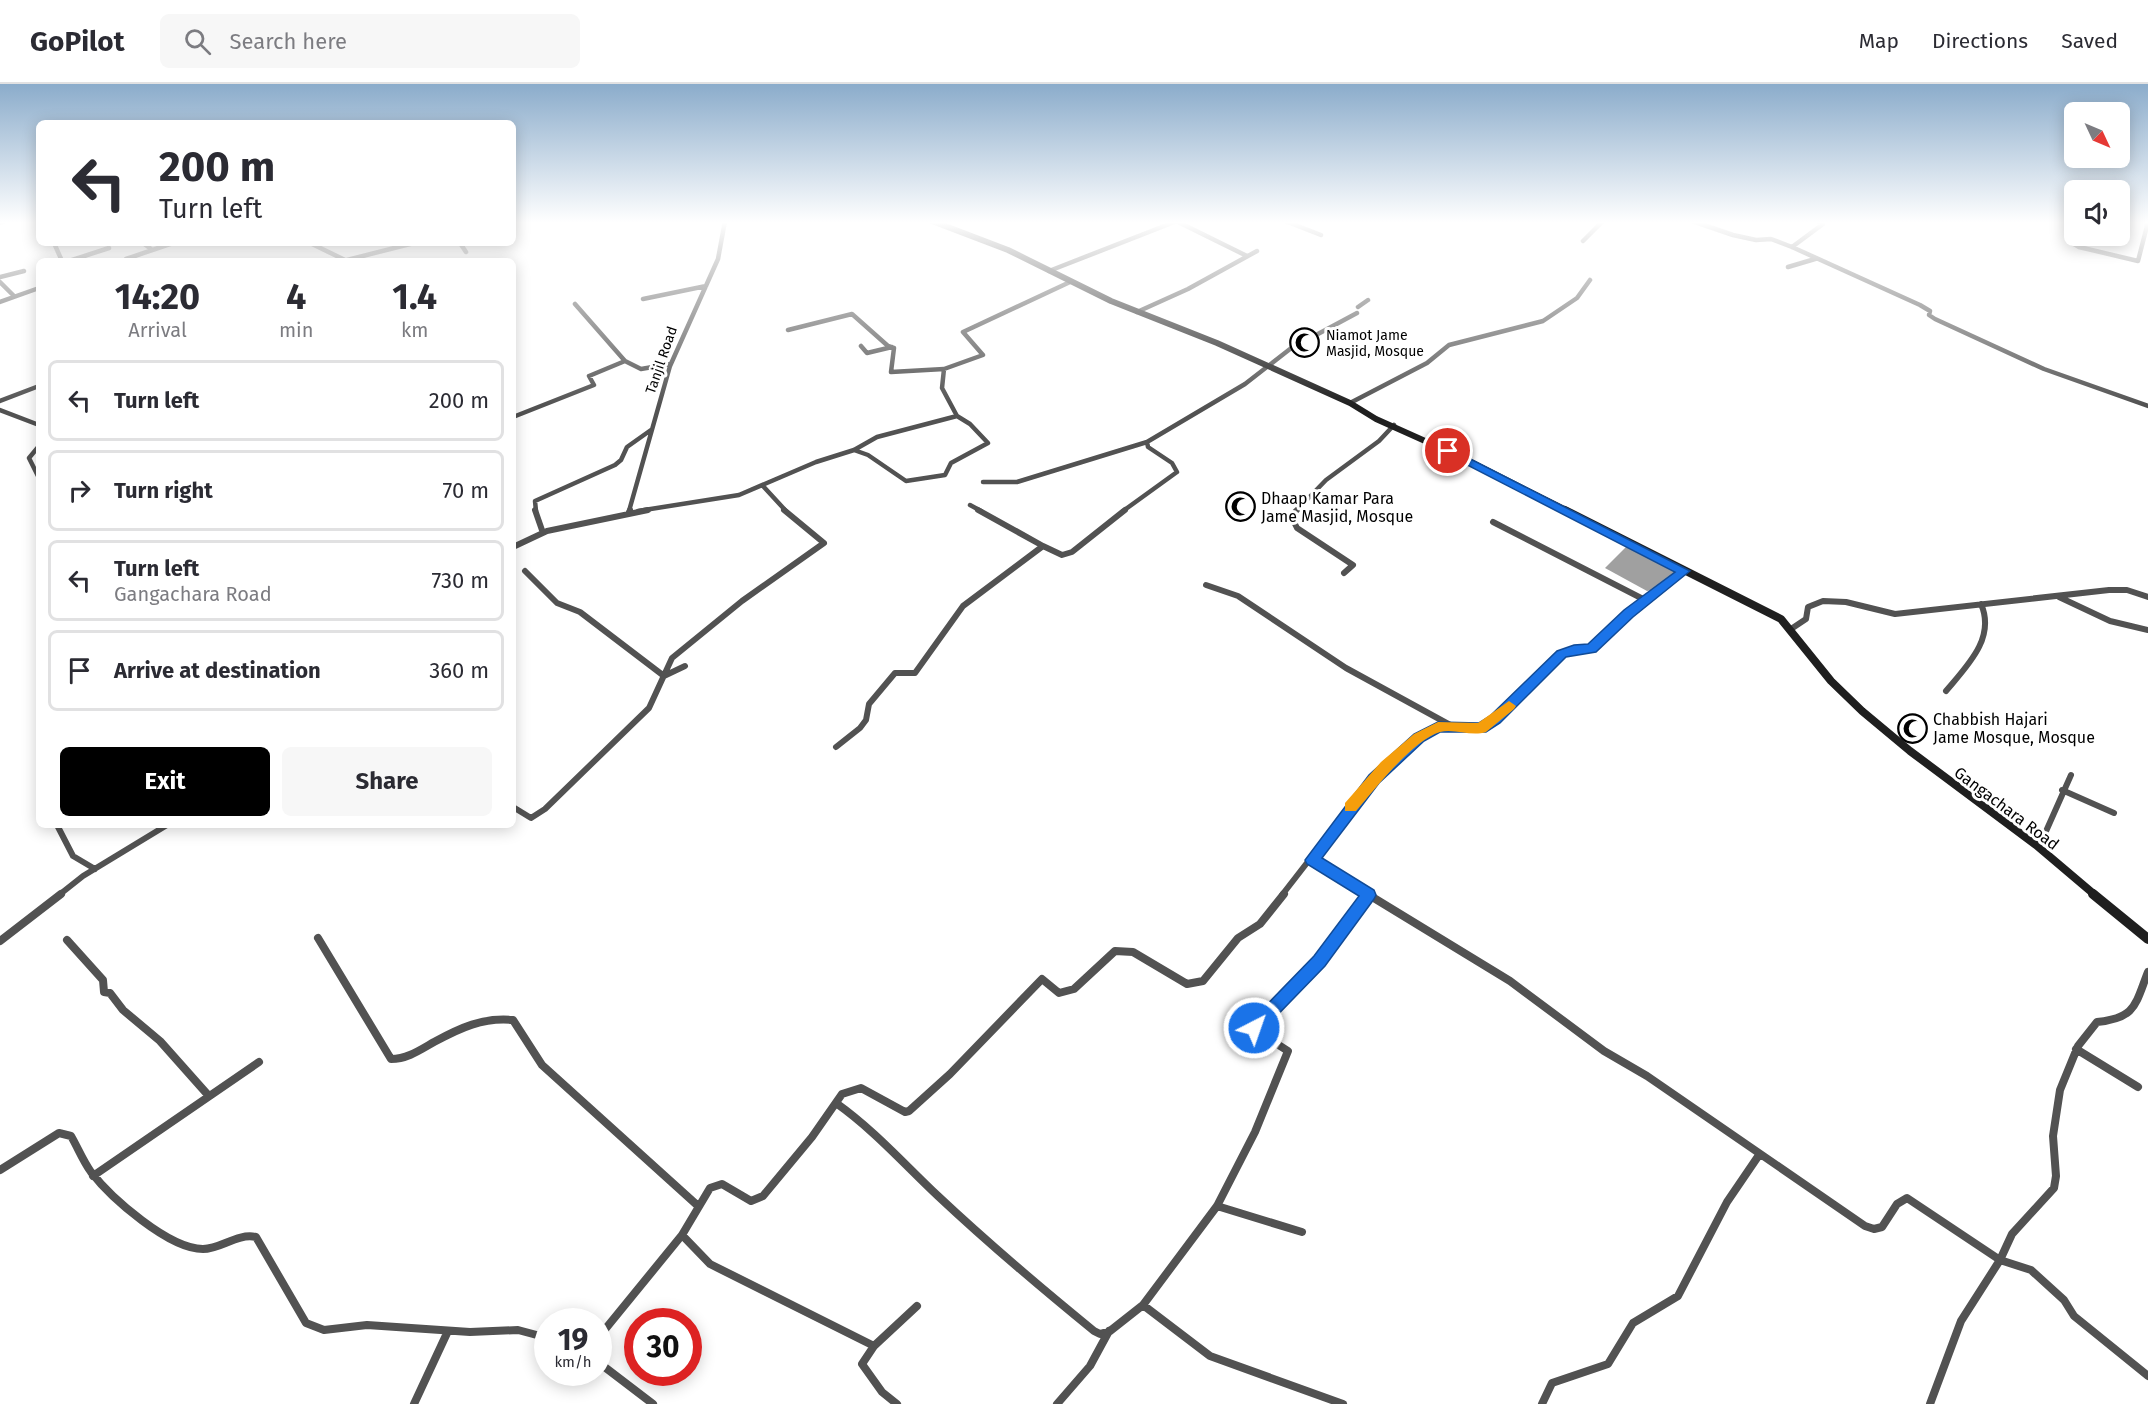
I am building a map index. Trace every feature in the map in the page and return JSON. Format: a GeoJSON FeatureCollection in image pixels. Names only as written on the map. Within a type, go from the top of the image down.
{"type":"FeatureCollection","features":[{"type":"Feature","properties":{"kind":"main road","name":"Gangachara Road"},"geometry":{"type":"LineString","coordinates":[[1071,283],[1137,312],[1217,343],[1350,403],[1376,419],[1394,425],[1781,619],[1837,687],[1882,729],[2039,847],[2148,939]]}},
{"type":"Feature","properties":{"kind":"street"},"geometry":{"type":"LineString","coordinates":[[3,283],[14,297]]}},
{"type":"Feature","properties":{"kind":"street","name":"Tanjil Road"},"geometry":{"type":"LineString","coordinates":[[629,512],[670,364],[686,324],[707,283]]}},
{"type":"Feature","properties":{"kind":"street"},"geometry":{"type":"LineString","coordinates":[[893,346],[895,361],[891,372],[944,369],[983,355],[963,334],[964,330],[1069,283]]}},
{"type":"Feature","properties":{"kind":"street"},"geometry":{"type":"LineString","coordinates":[[1137,312],[1195,283]]}},
{"type":"Feature","properties":{"kind":"street"},"geometry":{"type":"LineString","coordinates":[[1350,403],[1417,368],[1449,345],[1465,339],[1543,321],[1577,298],[1588,283]]}},
{"type":"Feature","properties":{"kind":"street"},"geometry":{"type":"LineString","coordinates":[[1871,283],[1920,304],[1930,311],[1929,315],[1935,319],[1990,347],[2148,406]]}},
{"type":"Feature","properties":{"kind":"street"},"geometry":{"type":"LineString","coordinates":[[643,300],[706,286]]}},
{"type":"Feature","properties":{"kind":"street"},"geometry":{"type":"LineString","coordinates":[[0,302],[36,289]]}},
{"type":"Feature","properties":{"kind":"street"},"geometry":{"type":"LineString","coordinates":[[1358,307],[1368,300]]}},
{"type":"Feature","properties":{"kind":"street"},"geometry":{"type":"LineString","coordinates":[[575,304],[625,362],[641,369],[670,364]]}},
{"type":"Feature","properties":{"kind":"street"},"geometry":{"type":"LineString","coordinates":[[983,482],[1017,482],[1147,442],[1245,384],[1290,350],[1357,313]]}},
{"type":"Feature","properties":{"kind":"street"},"geometry":{"type":"LineString","coordinates":[[788,330],[852,314],[888,346],[893,346]]}},
{"type":"Feature","properties":{"kind":"street"},"geometry":{"type":"LineString","coordinates":[[861,346],[867,353],[893,346]]}},
{"type":"Feature","properties":{"kind":"street"},"geometry":{"type":"LineString","coordinates":[[516,416],[594,385],[589,376],[625,362]]}},
{"type":"Feature","properties":{"kind":"street"},"geometry":{"type":"LineString","coordinates":[[854,450],[867,455],[906,481],[945,475],[951,463],[988,443],[970,424],[957,416],[942,388],[944,369]]}},
{"type":"Feature","properties":{"kind":"street"},"geometry":{"type":"LineString","coordinates":[[0,401],[36,387]]}},
{"type":"Feature","properties":{"kind":"street"},"geometry":{"type":"LineString","coordinates":[[0,410],[36,424]]}},
{"type":"Feature","properties":{"kind":"street"},"geometry":{"type":"LineString","coordinates":[[516,546],[543,533],[629,512],[739,495],[816,462],[854,450],[877,437],[957,416]]}},
{"type":"Feature","properties":{"kind":"street"},"geometry":{"type":"LineString","coordinates":[[1344,573],[1353,565],[1297,528],[1291,516],[1326,480],[1379,441],[1394,425]]}},
{"type":"Feature","properties":{"kind":"street"},"geometry":{"type":"LineString","coordinates":[[543,533],[534,506],[535,501],[615,465],[621,460],[627,447],[652,429]]}},
{"type":"Feature","properties":{"kind":"street"},"geometry":{"type":"LineString","coordinates":[[970,505],[1062,555],[1072,552],[1101,526],[1177,472],[1172,463],[1148,447],[1147,442]]}},
{"type":"Feature","properties":{"kind":"street"},"geometry":{"type":"LineString","coordinates":[[36,450],[29,458],[36,472]]}},
{"type":"Feature","properties":{"kind":"street"},"geometry":{"type":"LineString","coordinates":[[516,810],[526,818],[531,818],[545,809],[650,708],[672,658],[742,601],[824,543],[789,514],[763,486]]}},
{"type":"Feature","properties":{"kind":"street"},"geometry":{"type":"LineString","coordinates":[[1493,522],[1645,600]]}},
{"type":"Feature","properties":{"kind":"street"},"geometry":{"type":"LineString","coordinates":[[836,747],[860,728],[866,720],[869,704],[895,673],[910,674],[920,668],[963,606],[1043,546]]}},
{"type":"Feature","properties":{"kind":"street"},"geometry":{"type":"LineString","coordinates":[[525,571],[547,596],[574,612],[580,612],[610,632],[664,676]]}},
{"type":"Feature","properties":{"kind":"street"},"geometry":{"type":"LineString","coordinates":[[612,1321],[682,1235],[697,1205],[710,1188],[722,1184],[751,1201],[763,1196],[842,1094],[861,1088],[909,1112],[950,1074],[1042,979],[1059,993],[1074,989],[1115,951],[1133,952],[1187,984],[1197,984],[1203,981],[1238,938],[1260,924],[1312,860],[1362,792],[1386,766],[1419,738],[1438,727],[1481,729],[1495,719],[1562,654],[1574,650],[1591,649],[1645,600],[1684,571]]}},
{"type":"Feature","properties":{"kind":"street"},"geometry":{"type":"LineString","coordinates":[[1206,585],[1238,596],[1346,668],[1453,726]]}},
{"type":"Feature","properties":{"kind":"street"},"geometry":{"type":"LineString","coordinates":[[1791,629],[1806,619],[1808,607],[1823,601],[1846,602],[1895,615],[2109,590],[2127,590],[2148,597]]}},
{"type":"Feature","properties":{"kind":"street"},"geometry":{"type":"LineString","coordinates":[[2058,597],[2110,621],[2148,630]]}},
{"type":"Feature","properties":{"kind":"street"},"geometry":{"type":"LineString","coordinates":[[1946,691],[1975,655],[1988,626],[1987,612],[1981,604]]}},
{"type":"Feature","properties":{"kind":"street"},"geometry":{"type":"LineString","coordinates":[[664,676],[685,666]]}},
{"type":"Feature","properties":{"kind":"street"},"geometry":{"type":"LineString","coordinates":[[2039,847],[2070,775]]}},
{"type":"Feature","properties":{"kind":"street"},"geometry":{"type":"LineString","coordinates":[[2062,790],[2114,813]]}},
{"type":"Feature","properties":{"kind":"street"},"geometry":{"type":"LineString","coordinates":[[59,828],[73,856],[94,869]]}},
{"type":"Feature","properties":{"kind":"street"},"geometry":{"type":"LineString","coordinates":[[0,941],[94,869],[162,828]]}},
{"type":"Feature","properties":{"kind":"street"},"geometry":{"type":"LineString","coordinates":[[1312,860],[1467,953],[1604,1051],[1647,1076],[1865,1226],[1874,1229],[1882,1227],[1897,1204],[1907,1198],[2000,1260],[2031,1270],[2064,1300],[2074,1316],[2148,1376]]}},
{"type":"Feature","properties":{"kind":"street"},"geometry":{"type":"LineString","coordinates":[[836,1103],[867,1125],[894,1155],[1011,1264],[1094,1331],[1100,1334],[1110,1331],[1143,1305],[1217,1206],[1255,1132],[1288,1055],[1285,1047],[1255,1030],[1255,1026],[1320,961],[1369,895]]}},
{"type":"Feature","properties":{"kind":"street"},"geometry":{"type":"LineString","coordinates":[[318,938],[391,1059],[397,1061],[408,1058],[442,1036],[464,1026],[502,1018],[513,1020],[542,1065],[697,1205]]}},
{"type":"Feature","properties":{"kind":"street"},"geometry":{"type":"LineString","coordinates":[[67,940],[103,980],[104,992],[110,993],[123,1010],[160,1041],[208,1095]]}},
{"type":"Feature","properties":{"kind":"street"},"geometry":{"type":"LineString","coordinates":[[1930,1404],[1961,1321],[2000,1260],[2012,1233],[2032,1210],[2050,1196],[2056,1182],[2052,1136],[2066,1070],[2076,1049],[2087,1031],[2097,1022],[2116,1020],[2133,1011],[2148,972]]}},
{"type":"Feature","properties":{"kind":"street"},"geometry":{"type":"LineString","coordinates":[[2076,1049],[2138,1087]]}},
{"type":"Feature","properties":{"kind":"street"},"geometry":{"type":"LineString","coordinates":[[93,1176],[259,1062]]}},
{"type":"Feature","properties":{"kind":"street"},"geometry":{"type":"LineString","coordinates":[[0,1170],[59,1133],[71,1136],[93,1176],[150,1227],[184,1244],[200,1249],[221,1246],[243,1236],[256,1238],[306,1323],[324,1330],[367,1325],[448,1331],[518,1329],[534,1334]]}},
{"type":"Feature","properties":{"kind":"street"},"geometry":{"type":"LineString","coordinates":[[1542,1404],[1551,1383],[1608,1364],[1633,1323],[1678,1296],[1727,1202],[1759,1155]]}},
{"type":"Feature","properties":{"kind":"street"},"geometry":{"type":"LineString","coordinates":[[1217,1206],[1302,1232]]}},
{"type":"Feature","properties":{"kind":"street"},"geometry":{"type":"LineString","coordinates":[[682,1235],[710,1264],[874,1346]]}},
{"type":"Feature","properties":{"kind":"street"},"geometry":{"type":"LineString","coordinates":[[1143,1305],[1210,1356],[1343,1404]]}},
{"type":"Feature","properties":{"kind":"street"},"geometry":{"type":"LineString","coordinates":[[897,1404],[882,1392],[862,1364],[874,1346],[916,1306]]}},
{"type":"Feature","properties":{"kind":"street"},"geometry":{"type":"LineString","coordinates":[[414,1404],[448,1331]]}},
{"type":"Feature","properties":{"kind":"street"},"geometry":{"type":"LineString","coordinates":[[1057,1404],[1090,1366],[1110,1331]]}},
{"type":"Feature","properties":{"kind":"street"},"geometry":{"type":"LineString","coordinates":[[612,1373],[653,1404]]}},
{"type":"Feature","properties":{"kind":"shaded area"},"geometry":{"type":"Polygon","coordinates":[[[1626,547],[1675,569],[1676,572],[1652,590],[1647,591],[1605,568],[1626,547]]]}},
{"type":"Feature","properties":{"kind":"slow traffic"},"geometry":{"type":"LineString","coordinates":[[1351,807],[1386,766],[1419,738],[1438,727],[1481,729],[1509,706]]}},
{"type":"Feature","properties":{"kind":"place","name":"Niamot Jame Masjid, Mosque"},"geometry":{"type":"Point","coordinates":[1305,343]}},
{"type":"Feature","properties":{"kind":"place","name":"Dhaap Kamar Para Jame Masjid, Mosque"},"geometry":{"type":"Point","coordinates":[1240,507]}},
{"type":"Feature","properties":{"kind":"place","name":"Chabbish Hajari Jame Mosque, Mosque"},"geometry":{"type":"Point","coordinates":[1912,728]}},
{"type":"Feature","properties":{"kind":"route"},"geometry":{"type":"LineString","coordinates":[[1254,1028],[1297,981],[1320,961],[1369,895],[1312,860],[1362,792],[1386,766],[1419,738],[1438,727],[1481,729],[1495,719],[1562,654],[1574,650],[1591,649],[1654,593],[1684,571],[1448,451]]}}]}
